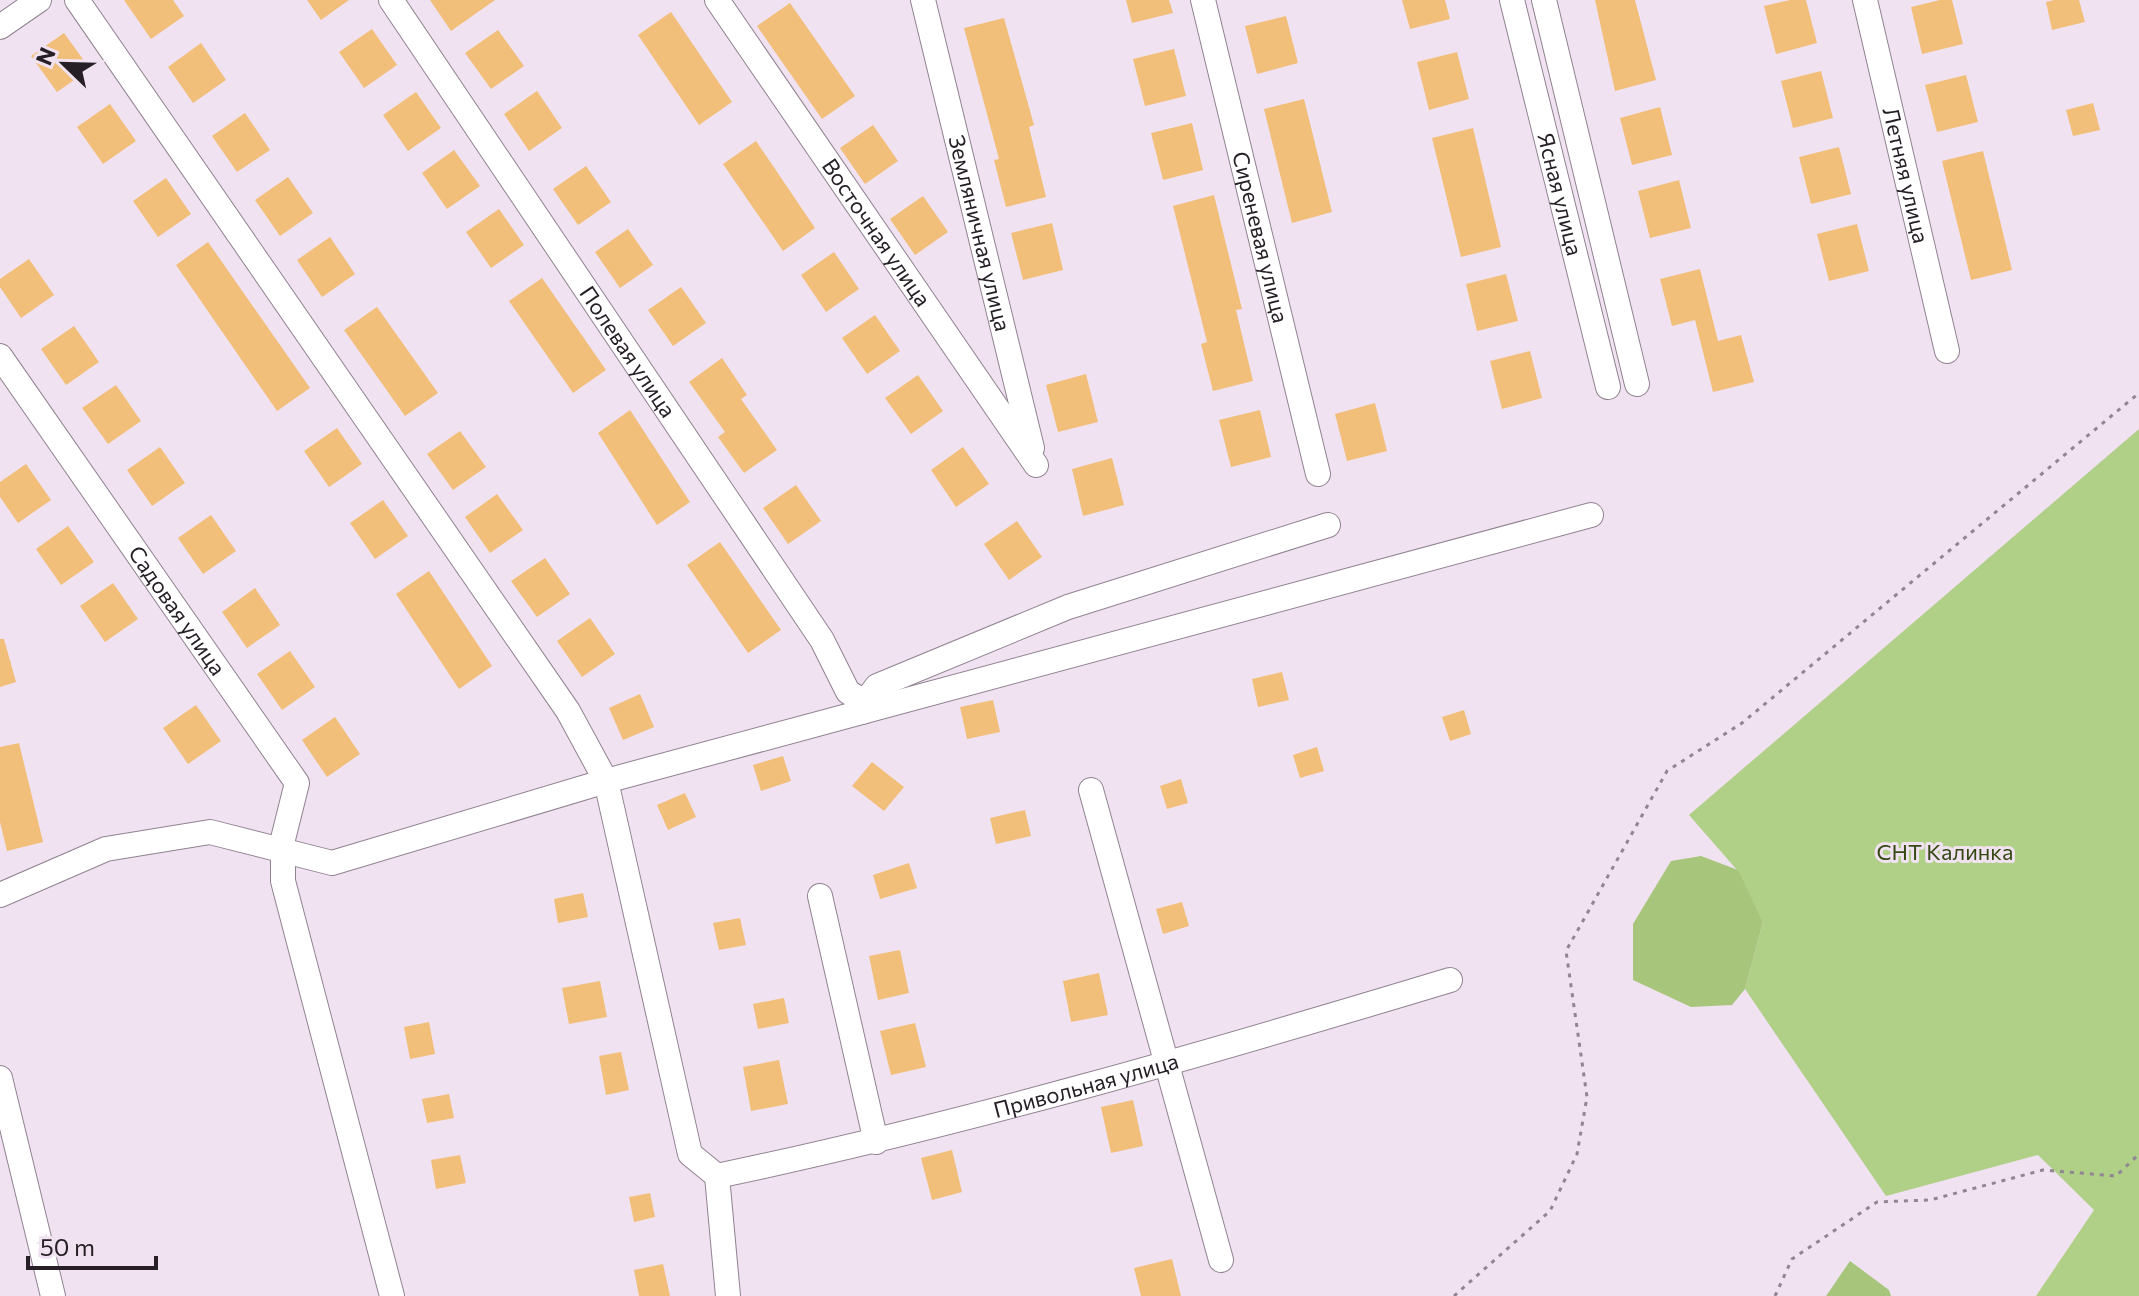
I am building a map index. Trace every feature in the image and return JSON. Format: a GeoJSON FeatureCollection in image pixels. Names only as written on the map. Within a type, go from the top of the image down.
{"type":"FeatureCollection","features":[{"type":"Feature","properties":{"kind":"street"},"geometry":{"type":"LineString","coordinates":[[0,27],[39,0]]}},
{"type":"Feature","properties":{"kind":"street"},"geometry":{"type":"LineString","coordinates":[[77,0],[559,698],[606,781],[690,1154],[717,1176],[728,1296]]}},
{"type":"Feature","properties":{"kind":"street","name":"Полевая улица"},"geometry":{"type":"LineString","coordinates":[[391,0],[822,640],[848,692],[863,707]]}},
{"type":"Feature","properties":{"kind":"street","name":"Восточная улица"},"geometry":{"type":"LineString","coordinates":[[717,0],[1036,465]]}},
{"type":"Feature","properties":{"kind":"street","name":"Земляничная улица"},"geometry":{"type":"LineString","coordinates":[[923,0],[1036,465]]}},
{"type":"Feature","properties":{"kind":"street","name":"Сиреневая улица"},"geometry":{"type":"LineString","coordinates":[[1203,0],[1318,474]]}},
{"type":"Feature","properties":{"kind":"street","name":"Ясная улица"},"geometry":{"type":"LineString","coordinates":[[1512,0],[1608,387]]}},
{"type":"Feature","properties":{"kind":"street","name":"Ясная улица"},"geometry":{"type":"LineString","coordinates":[[1544,0],[1637,384]]}},
{"type":"Feature","properties":{"kind":"street","name":"Летняя улица"},"geometry":{"type":"LineString","coordinates":[[1865,0],[1947,351]]}},
{"type":"Feature","properties":{"kind":"street","name":"Садовая улица"},"geometry":{"type":"LineString","coordinates":[[0,356],[297,783],[283,852],[283,881],[392,1296]]}},
{"type":"Feature","properties":{"kind":"street"},"geometry":{"type":"LineString","coordinates":[[0,895],[106,849],[210,832],[332,863],[863,707],[1591,515]]}},
{"type":"Feature","properties":{"kind":"street"},"geometry":{"type":"LineString","coordinates":[[863,707],[877,686],[1068,607],[1328,525]]}},
{"type":"Feature","properties":{"kind":"street"},"geometry":{"type":"LineString","coordinates":[[1091,790],[1221,1260]]}},
{"type":"Feature","properties":{"kind":"street"},"geometry":{"type":"LineString","coordinates":[[820,896],[876,1142]]}},
{"type":"Feature","properties":{"kind":"street","name":"Привольная улица"},"geometry":{"type":"LineString","coordinates":[[717,1176],[876,1142],[1167,1065],[1450,980]]}},
{"type":"Feature","properties":{"kind":"street"},"geometry":{"type":"LineString","coordinates":[[0,1078],[53,1296]]}},
{"type":"Feature","properties":{"kind":"path"},"geometry":{"type":"LineString","coordinates":[[1454,1296],[1550,1211],[1577,1154],[1587,1097],[1566,951],[1667,771],[1742,723],[2139,393]]}},
{"type":"Feature","properties":{"kind":"path"},"geometry":{"type":"LineString","coordinates":[[1775,1296],[1792,1259],[1877,1202],[1930,1200],[2043,1170],[2116,1176],[2139,1154]]}},
{"type":"Feature","properties":{"kind":"green space","name":"СНТ Калинка"},"geometry":{"type":"Polygon","coordinates":[[[2139,429],[2139,1296],[2036,1296],[2094,1210],[2038,1155],[1886,1196],[1745,989],[1763,922],[1737,870],[1689,815],[2139,429]]]}},
{"type":"Feature","properties":{"kind":"green space"},"geometry":{"type":"Polygon","coordinates":[[[1701,856],[1738,870],[1763,922],[1745,989],[1732,1005],[1691,1007],[1633,980],[1633,924],[1671,861],[1701,856]]]}},
{"type":"Feature","properties":{"kind":"green space"},"geometry":{"type":"Polygon","coordinates":[[[1850,1261],[1889,1290],[1891,1296],[1826,1296],[1850,1261]]]}},
{"type":"Feature","properties":{"kind":"building"},"geometry":{"type":"Polygon","coordinates":[[[124,0],[173,0],[184,16],[151,39],[124,0]]]}},
{"type":"Feature","properties":{"kind":"building"},"geometry":{"type":"Polygon","coordinates":[[[307,0],[349,0],[321,20],[307,0]]]}},
{"type":"Feature","properties":{"kind":"building"},"geometry":{"type":"Polygon","coordinates":[[[430,0],[495,0],[451,31],[430,0]]]}},
{"type":"Feature","properties":{"kind":"building"},"geometry":{"type":"Polygon","coordinates":[[[1126,0],[1169,0],[1173,13],[1132,23],[1126,0]]]}},
{"type":"Feature","properties":{"kind":"building"},"geometry":{"type":"Polygon","coordinates":[[[1402,0],[1445,0],[1450,19],[1410,29],[1402,0]]]}},
{"type":"Feature","properties":{"kind":"building"},"geometry":{"type":"Polygon","coordinates":[[[1595,0],[1635,0],[1656,80],[1615,91],[1595,0]]]}},
{"type":"Feature","properties":{"kind":"building"},"geometry":{"type":"Polygon","coordinates":[[[1806,0],[1817,43],[1776,54],[1764,6],[1806,0]]]}},
{"type":"Feature","properties":{"kind":"building"},"geometry":{"type":"Polygon","coordinates":[[[1952,0],[1963,44],[1922,54],[1911,7],[1952,0]]]}},
{"type":"Feature","properties":{"kind":"building"},"geometry":{"type":"Polygon","coordinates":[[[2079,0],[2085,22],[2052,30],[2046,2],[2079,0]]]}},
{"type":"Feature","properties":{"kind":"building"},"geometry":{"type":"Polygon","coordinates":[[[790,3],[855,96],[822,119],[757,26],[790,3]]]}},
{"type":"Feature","properties":{"kind":"building"},"geometry":{"type":"Polygon","coordinates":[[[671,12],[732,102],[699,125],[638,35],[671,12]]]}},
{"type":"Feature","properties":{"kind":"building"},"geometry":{"type":"Polygon","coordinates":[[[1286,16],[1298,63],[1257,74],[1245,26],[1286,16]]]}},
{"type":"Feature","properties":{"kind":"building"},"geometry":{"type":"Polygon","coordinates":[[[1004,18],[1034,125],[1029,127],[1046,197],[1006,207],[994,160],[999,159],[964,28],[1004,18]]]}},
{"type":"Feature","properties":{"kind":"building"},"geometry":{"type":"Polygon","coordinates":[[[372,29],[397,65],[364,88],[339,52],[372,29]]]}},
{"type":"Feature","properties":{"kind":"building"},"geometry":{"type":"Polygon","coordinates":[[[498,30],[524,66],[491,89],[465,53],[498,30]]]}},
{"type":"Feature","properties":{"kind":"building"},"geometry":{"type":"Polygon","coordinates":[[[64,33],[90,69],[57,92],[31,56],[64,33]]]}},
{"type":"Feature","properties":{"kind":"building"},"geometry":{"type":"Polygon","coordinates":[[[201,43],[226,80],[193,103],[168,67],[201,43]]]}},
{"type":"Feature","properties":{"kind":"building"},"geometry":{"type":"Polygon","coordinates":[[[1174,49],[1186,96],[1145,106],[1133,59],[1174,49]]]}},
{"type":"Feature","properties":{"kind":"building"},"geometry":{"type":"Polygon","coordinates":[[[1457,52],[1469,99],[1429,110],[1417,62],[1457,52]]]}},
{"type":"Feature","properties":{"kind":"building"},"geometry":{"type":"Polygon","coordinates":[[[1821,71],[1833,118],[1793,128],[1781,81],[1821,71]]]}},
{"type":"Feature","properties":{"kind":"building"},"geometry":{"type":"Polygon","coordinates":[[[1966,75],[1978,122],[1937,132],[1925,85],[1966,75]]]}},
{"type":"Feature","properties":{"kind":"building"},"geometry":{"type":"Polygon","coordinates":[[[537,91],[562,128],[529,151],[504,114],[537,91]]]}},
{"type":"Feature","properties":{"kind":"building"},"geometry":{"type":"Polygon","coordinates":[[[416,92],[441,128],[408,151],[383,115],[416,92]]]}},
{"type":"Feature","properties":{"kind":"building"},"geometry":{"type":"Polygon","coordinates":[[[1304,99],[1332,212],[1292,223],[1264,109],[1304,99]]]}},
{"type":"Feature","properties":{"kind":"building"},"geometry":{"type":"Polygon","coordinates":[[[2093,103],[2100,130],[2073,136],[2066,110],[2093,103]]]}},
{"type":"Feature","properties":{"kind":"building"},"geometry":{"type":"Polygon","coordinates":[[[110,104],[136,141],[103,164],[77,127],[110,104]]]}},
{"type":"Feature","properties":{"kind":"building"},"geometry":{"type":"Polygon","coordinates":[[[1660,107],[1672,155],[1632,165],[1620,118],[1660,107]]]}},
{"type":"Feature","properties":{"kind":"building"},"geometry":{"type":"Polygon","coordinates":[[[245,113],[270,150],[237,172],[212,136],[245,113]]]}},
{"type":"Feature","properties":{"kind":"building"},"geometry":{"type":"Polygon","coordinates":[[[1192,123],[1203,170],[1163,180],[1151,133],[1192,123]]]}},
{"type":"Feature","properties":{"kind":"building"},"geometry":{"type":"Polygon","coordinates":[[[873,125],[898,161],[865,184],[840,148],[873,125]]]}},
{"type":"Feature","properties":{"kind":"building"},"geometry":{"type":"Polygon","coordinates":[[[1473,128],[1501,247],[1461,257],[1432,138],[1473,128]]]}},
{"type":"Feature","properties":{"kind":"building"},"geometry":{"type":"Polygon","coordinates":[[[756,141],[815,228],[783,251],[723,164],[756,141]]]}},
{"type":"Feature","properties":{"kind":"building"},"geometry":{"type":"Polygon","coordinates":[[[1839,147],[1851,194],[1811,204],[1799,157],[1839,147]]]}},
{"type":"Feature","properties":{"kind":"building"},"geometry":{"type":"Polygon","coordinates":[[[454,150],[480,186],[447,209],[422,173],[454,150]]]}},
{"type":"Feature","properties":{"kind":"building"},"geometry":{"type":"Polygon","coordinates":[[[1983,151],[2012,270],[1971,280],[1942,161],[1983,151]]]}},
{"type":"Feature","properties":{"kind":"building"},"geometry":{"type":"Polygon","coordinates":[[[586,166],[611,202],[578,225],[553,189],[586,166]]]}},
{"type":"Feature","properties":{"kind":"building"},"geometry":{"type":"Polygon","coordinates":[[[288,177],[313,213],[280,236],[255,200],[288,177]]]}},
{"type":"Feature","properties":{"kind":"building"},"geometry":{"type":"Polygon","coordinates":[[[166,178],[191,214],[158,237],[133,201],[166,178]]]}},
{"type":"Feature","properties":{"kind":"building"},"geometry":{"type":"Polygon","coordinates":[[[1679,180],[1691,228],[1650,238],[1638,191],[1679,180]]]}},
{"type":"Feature","properties":{"kind":"building"},"geometry":{"type":"Polygon","coordinates":[[[1214,195],[1242,309],[1236,310],[1253,381],[1213,391],[1201,344],[1207,342],[1173,206],[1214,195]]]}},
{"type":"Feature","properties":{"kind":"building"},"geometry":{"type":"Polygon","coordinates":[[[923,196],[948,232],[915,255],[890,219],[923,196]]]}},
{"type":"Feature","properties":{"kind":"building"},"geometry":{"type":"Polygon","coordinates":[[[499,209],[524,245],[491,268],[466,232],[499,209]]]}},
{"type":"Feature","properties":{"kind":"building"},"geometry":{"type":"Polygon","coordinates":[[[1052,223],[1063,270],[1023,280],[1011,233],[1052,223]]]}},
{"type":"Feature","properties":{"kind":"building"},"geometry":{"type":"Polygon","coordinates":[[[1857,224],[1869,271],[1829,281],[1817,234],[1857,224]]]}},
{"type":"Feature","properties":{"kind":"building"},"geometry":{"type":"Polygon","coordinates":[[[628,229],[653,265],[620,288],[595,252],[628,229]]]}},
{"type":"Feature","properties":{"kind":"building"},"geometry":{"type":"Polygon","coordinates":[[[330,237],[355,274],[322,297],[297,260],[330,237]]]}},
{"type":"Feature","properties":{"kind":"building"},"geometry":{"type":"Polygon","coordinates":[[[208,242],[310,388],[277,411],[176,265],[208,242]]]}},
{"type":"Feature","properties":{"kind":"building"},"geometry":{"type":"Polygon","coordinates":[[[834,252],[859,289],[826,312],[801,275],[834,252]]]}},
{"type":"Feature","properties":{"kind":"building"},"geometry":{"type":"Polygon","coordinates":[[[29,259],[54,295],[21,318],[0,287],[0,279],[29,259]]]}},
{"type":"Feature","properties":{"kind":"building"},"geometry":{"type":"Polygon","coordinates":[[[1700,269],[1718,341],[1741,335],[1754,382],[1713,392],[1695,320],[1672,326],[1660,279],[1700,269]]]}},
{"type":"Feature","properties":{"kind":"building"},"geometry":{"type":"Polygon","coordinates":[[[1506,274],[1518,321],[1477,331],[1466,284],[1506,274]]]}},
{"type":"Feature","properties":{"kind":"building"},"geometry":{"type":"Polygon","coordinates":[[[542,278],[606,370],[573,393],[509,301],[542,278]]]}},
{"type":"Feature","properties":{"kind":"building"},"geometry":{"type":"Polygon","coordinates":[[[681,287],[706,323],[673,346],[648,310],[681,287]]]}},
{"type":"Feature","properties":{"kind":"building"},"geometry":{"type":"Polygon","coordinates":[[[377,307],[438,393],[405,416],[344,330],[377,307]]]}},
{"type":"Feature","properties":{"kind":"building"},"geometry":{"type":"Polygon","coordinates":[[[875,315],[900,351],[867,374],[842,338],[875,315]]]}},
{"type":"Feature","properties":{"kind":"building"},"geometry":{"type":"Polygon","coordinates":[[[74,326],[99,362],[66,385],[41,349],[74,326]]]}},
{"type":"Feature","properties":{"kind":"building"},"geometry":{"type":"Polygon","coordinates":[[[1530,351],[1542,398],[1502,409],[1490,361],[1530,351]]]}},
{"type":"Feature","properties":{"kind":"building"},"geometry":{"type":"Polygon","coordinates":[[[722,358],[747,395],[741,399],[777,450],[744,473],[718,437],[725,432],[689,382],[722,358]]]}},
{"type":"Feature","properties":{"kind":"building"},"geometry":{"type":"Polygon","coordinates":[[[1086,374],[1098,422],[1058,432],[1046,385],[1086,374]]]}},
{"type":"Feature","properties":{"kind":"building"},"geometry":{"type":"Polygon","coordinates":[[[918,375],[943,411],[911,434],[885,398],[918,375]]]}},
{"type":"Feature","properties":{"kind":"building"},"geometry":{"type":"Polygon","coordinates":[[[116,385],[141,421],[108,444],[82,408],[116,385]]]}},
{"type":"Feature","properties":{"kind":"building"},"geometry":{"type":"Polygon","coordinates":[[[1375,403],[1387,451],[1347,461],[1335,414],[1375,403]]]}},
{"type":"Feature","properties":{"kind":"building"},"geometry":{"type":"Polygon","coordinates":[[[630,410],[690,502],[657,525],[598,433],[630,410]]]}},
{"type":"Feature","properties":{"kind":"building"},"geometry":{"type":"Polygon","coordinates":[[[1260,410],[1271,457],[1231,467],[1219,420],[1260,410]]]}},
{"type":"Feature","properties":{"kind":"building"},"geometry":{"type":"Polygon","coordinates":[[[337,428],[362,464],[329,487],[304,451],[337,428]]]}},
{"type":"Feature","properties":{"kind":"building"},"geometry":{"type":"Polygon","coordinates":[[[460,431],[486,467],[453,490],[427,454],[460,431]]]}},
{"type":"Feature","properties":{"kind":"building"},"geometry":{"type":"Polygon","coordinates":[[[160,447],[185,483],[152,506],[127,470],[160,447]]]}},
{"type":"Feature","properties":{"kind":"building"},"geometry":{"type":"Polygon","coordinates":[[[963,447],[989,484],[956,507],[931,470],[963,447]]]}},
{"type":"Feature","properties":{"kind":"building"},"geometry":{"type":"Polygon","coordinates":[[[1112,458],[1124,505],[1083,516],[1072,469],[1112,458]]]}},
{"type":"Feature","properties":{"kind":"building"},"geometry":{"type":"Polygon","coordinates":[[[26,464],[51,500],[18,523],[0,497],[0,482],[26,464]]]}},
{"type":"Feature","properties":{"kind":"building"},"geometry":{"type":"Polygon","coordinates":[[[796,485],[821,521],[788,544],[763,508],[796,485]]]}},
{"type":"Feature","properties":{"kind":"building"},"geometry":{"type":"Polygon","coordinates":[[[497,494],[523,530],[490,553],[465,517],[497,494]]]}},
{"type":"Feature","properties":{"kind":"building"},"geometry":{"type":"Polygon","coordinates":[[[383,500],[408,536],[375,559],[350,523],[383,500]]]}},
{"type":"Feature","properties":{"kind":"building"},"geometry":{"type":"Polygon","coordinates":[[[211,515],[236,551],[203,574],[178,538],[211,515]]]}},
{"type":"Feature","properties":{"kind":"building"},"geometry":{"type":"Polygon","coordinates":[[[1017,521],[1042,557],[1009,580],[984,544],[1017,521]]]}},
{"type":"Feature","properties":{"kind":"building"},"geometry":{"type":"Polygon","coordinates":[[[68,526],[94,562],[61,585],[36,549],[68,526]]]}},
{"type":"Feature","properties":{"kind":"building"},"geometry":{"type":"Polygon","coordinates":[[[720,542],[781,630],[748,653],[687,565],[720,542]]]}},
{"type":"Feature","properties":{"kind":"building"},"geometry":{"type":"Polygon","coordinates":[[[545,558],[570,594],[537,617],[511,581],[545,558]]]}},
{"type":"Feature","properties":{"kind":"building"},"geometry":{"type":"Polygon","coordinates":[[[429,571],[492,666],[459,689],[396,594],[429,571]]]}},
{"type":"Feature","properties":{"kind":"building"},"geometry":{"type":"Polygon","coordinates":[[[113,583],[138,619],[105,642],[80,606],[113,583]]]}},
{"type":"Feature","properties":{"kind":"building"},"geometry":{"type":"Polygon","coordinates":[[[255,588],[280,625],[247,648],[222,612],[255,588]]]}},
{"type":"Feature","properties":{"kind":"building"},"geometry":{"type":"Polygon","coordinates":[[[590,618],[615,654],[582,677],[557,641],[590,618]]]}},
{"type":"Feature","properties":{"kind":"building"},"geometry":{"type":"Polygon","coordinates":[[[0,639],[4,639],[16,682],[0,687],[0,639]]]}},
{"type":"Feature","properties":{"kind":"building"},"geometry":{"type":"Polygon","coordinates":[[[290,651],[315,687],[282,710],[257,674],[290,651]]]}},
{"type":"Feature","properties":{"kind":"building"},"geometry":{"type":"Polygon","coordinates":[[[1282,672],[1289,700],[1258,707],[1252,679],[1282,672]]]}},
{"type":"Feature","properties":{"kind":"building"},"geometry":{"type":"Polygon","coordinates":[[[640,694],[654,727],[623,740],[609,708],[640,694]]]}},
{"type":"Feature","properties":{"kind":"building"},"geometry":{"type":"Polygon","coordinates":[[[993,700],[1000,732],[967,739],[960,707],[993,700]]]}},
{"type":"Feature","properties":{"kind":"building"},"geometry":{"type":"Polygon","coordinates":[[[196,705],[221,741],[188,764],[163,728],[196,705]]]}},
{"type":"Feature","properties":{"kind":"building"},"geometry":{"type":"Polygon","coordinates":[[[1464,710],[1471,734],[1450,741],[1442,717],[1464,710]]]}},
{"type":"Feature","properties":{"kind":"building"},"geometry":{"type":"Polygon","coordinates":[[[335,717],[360,754],[327,777],[302,740],[335,717]]]}},
{"type":"Feature","properties":{"kind":"building"},"geometry":{"type":"Polygon","coordinates":[[[19,743],[43,842],[7,851],[0,822],[0,747],[19,743]]]}},
{"type":"Feature","properties":{"kind":"building"},"geometry":{"type":"Polygon","coordinates":[[[1317,747],[1324,771],[1300,778],[1293,755],[1317,747]]]}},
{"type":"Feature","properties":{"kind":"building"},"geometry":{"type":"Polygon","coordinates":[[[783,756],[791,781],[761,791],[753,765],[783,756]]]}},
{"type":"Feature","properties":{"kind":"building"},"geometry":{"type":"Polygon","coordinates":[[[872,762],[904,787],[884,811],[852,786],[872,762]]]}},
{"type":"Feature","properties":{"kind":"building"},"geometry":{"type":"Polygon","coordinates":[[[1181,779],[1188,803],[1167,809],[1160,786],[1181,779]]]}},
{"type":"Feature","properties":{"kind":"building"},"geometry":{"type":"Polygon","coordinates":[[[685,793],[696,817],[668,830],[657,805],[685,793]]]}},
{"type":"Feature","properties":{"kind":"building"},"geometry":{"type":"Polygon","coordinates":[[[1025,810],[1031,836],[996,844],[990,818],[1025,810]]]}},
{"type":"Feature","properties":{"kind":"building"},"geometry":{"type":"Polygon","coordinates":[[[909,863],[917,888],[880,899],[873,875],[909,863]]]}},
{"type":"Feature","properties":{"kind":"building"},"geometry":{"type":"Polygon","coordinates":[[[583,893],[588,917],[558,923],[554,899],[583,893]]]}},
{"type":"Feature","properties":{"kind":"building"},"geometry":{"type":"Polygon","coordinates":[[[1182,902],[1189,926],[1163,934],[1156,909],[1182,902]]]}},
{"type":"Feature","properties":{"kind":"building"},"geometry":{"type":"Polygon","coordinates":[[[740,918],[746,945],[719,950],[713,923],[740,918]]]}},
{"type":"Feature","properties":{"kind":"building"},"geometry":{"type":"Polygon","coordinates":[[[900,950],[909,993],[878,1000],[869,956],[900,950]]]}},
{"type":"Feature","properties":{"kind":"building"},"geometry":{"type":"Polygon","coordinates":[[[1099,973],[1108,1015],[1071,1022],[1063,981],[1099,973]]]}},
{"type":"Feature","properties":{"kind":"building"},"geometry":{"type":"Polygon","coordinates":[[[600,981],[607,1017],[569,1024],[562,988],[600,981]]]}},
{"type":"Feature","properties":{"kind":"building"},"geometry":{"type":"Polygon","coordinates":[[[784,998],[789,1023],[758,1029],[753,1004],[784,998]]]}},
{"type":"Feature","properties":{"kind":"building"},"geometry":{"type":"Polygon","coordinates":[[[429,1022],[435,1054],[410,1059],[404,1027],[429,1022]]]}},
{"type":"Feature","properties":{"kind":"building"},"geometry":{"type":"Polygon","coordinates":[[[915,1023],[926,1067],[891,1075],[880,1031],[915,1023]]]}},
{"type":"Feature","properties":{"kind":"building"},"geometry":{"type":"Polygon","coordinates":[[[621,1052],[629,1090],[606,1095],[599,1056],[621,1052]]]}},
{"type":"Feature","properties":{"kind":"building"},"geometry":{"type":"Polygon","coordinates":[[[779,1060],[788,1104],[751,1111],[743,1067],[779,1060]]]}},
{"type":"Feature","properties":{"kind":"building"},"geometry":{"type":"Polygon","coordinates":[[[449,1094],[454,1118],[427,1123],[422,1099],[449,1094]]]}},
{"type":"Feature","properties":{"kind":"building"},"geometry":{"type":"Polygon","coordinates":[[[1133,1100],[1143,1146],[1111,1153],[1101,1107],[1133,1100]]]}},
{"type":"Feature","properties":{"kind":"building"},"geometry":{"type":"Polygon","coordinates":[[[952,1150],[962,1192],[932,1200],[921,1158],[952,1150]]]}},
{"type":"Feature","properties":{"kind":"building"},"geometry":{"type":"Polygon","coordinates":[[[460,1155],[466,1183],[436,1189],[431,1160],[460,1155]]]}},
{"type":"Feature","properties":{"kind":"building"},"geometry":{"type":"Polygon","coordinates":[[[650,1193],[655,1217],[634,1222],[629,1197],[650,1193]]]}},
{"type":"Feature","properties":{"kind":"building"},"geometry":{"type":"Polygon","coordinates":[[[1172,1259],[1181,1296],[1141,1296],[1134,1268],[1172,1259]]]}},
{"type":"Feature","properties":{"kind":"building"},"geometry":{"type":"Polygon","coordinates":[[[663,1264],[670,1296],[639,1296],[634,1270],[663,1264]]]}}]}
